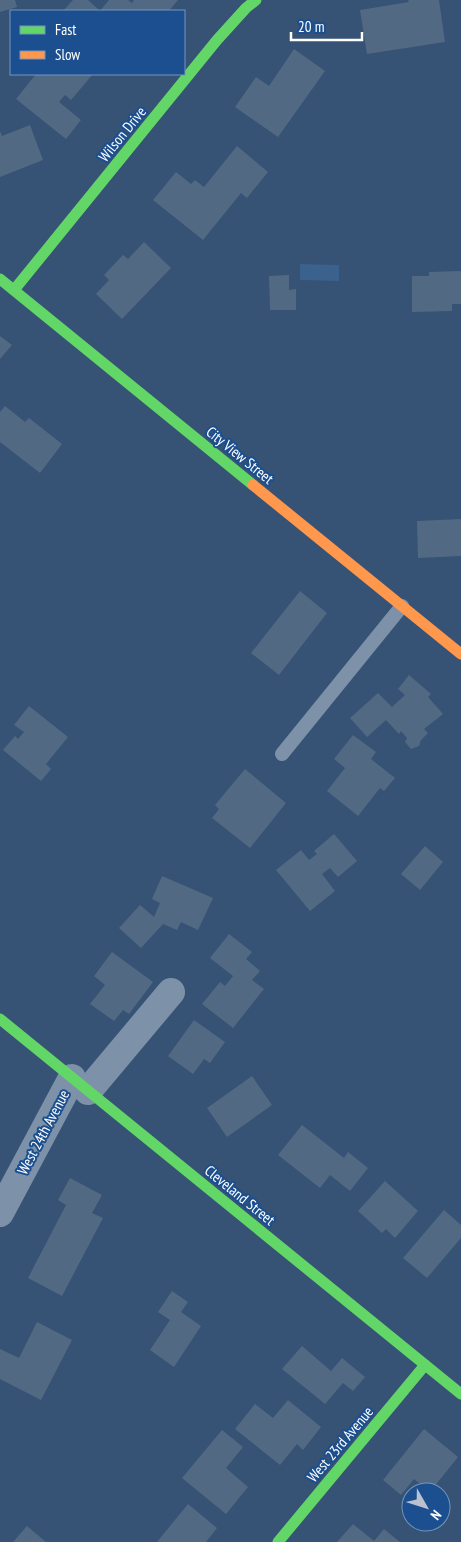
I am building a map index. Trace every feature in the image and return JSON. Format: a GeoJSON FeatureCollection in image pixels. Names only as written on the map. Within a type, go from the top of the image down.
{"type":"FeatureCollection","features":[{"type":"Feature","properties":{"kind":"street","name":"Wilson Drive"},"geometry":{"type":"LineString","coordinates":[[14,290],[217,40],[246,8],[256,0]]}},
{"type":"Feature","properties":{"kind":"street","name":"City View Street"},"geometry":{"type":"LineString","coordinates":[[0,279],[461,654]]}},
{"type":"Feature","properties":{"kind":"street","name":"West 24th Avenue"},"geometry":{"type":"LineString","coordinates":[[0,1213],[80,1085],[171,992]]}},
{"type":"Feature","properties":{"kind":"street","name":"Cleveland Street"},"geometry":{"type":"LineString","coordinates":[[0,1020],[461,1394]]}},
{"type":"Feature","properties":{"kind":"street","name":"West 23rd Avenue"},"geometry":{"type":"LineString","coordinates":[[278,1542],[425,1365]]}},
{"type":"Feature","properties":{"kind":"lane"},"geometry":{"type":"LineString","coordinates":[[282,754],[402,606]]}},
{"type":"Feature","properties":{"kind":"water"},"geometry":{"type":"Polygon","coordinates":[[[300,264],[339,265],[339,281],[300,280],[300,264]]]}},
{"type":"Feature","properties":{"kind":"building"},"geometry":{"type":"Polygon","coordinates":[[[0,0],[15,0],[17,7],[0,12],[0,0]]]}},
{"type":"Feature","properties":{"kind":"building"},"geometry":{"type":"Polygon","coordinates":[[[73,0],[88,0],[99,10],[64,10],[73,0]]]}},
{"type":"Feature","properties":{"kind":"building"},"geometry":{"type":"Polygon","coordinates":[[[109,0],[128,0],[132,3],[134,0],[178,0],[170,10],[101,10],[109,0]]]}},
{"type":"Feature","properties":{"kind":"building"},"geometry":{"type":"Polygon","coordinates":[[[408,0],[439,0],[445,42],[367,54],[360,10],[409,2],[408,0]]]}},
{"type":"Feature","properties":{"kind":"building"},"geometry":{"type":"Polygon","coordinates":[[[294,49],[325,71],[278,137],[235,107],[256,77],[269,86],[294,49]]]}},
{"type":"Feature","properties":{"kind":"building"},"geometry":{"type":"Polygon","coordinates":[[[35,75],[92,75],[71,100],[65,95],[59,102],[81,120],[66,139],[16,99],[35,75]]]}},
{"type":"Feature","properties":{"kind":"building"},"geometry":{"type":"Polygon","coordinates":[[[30,125],[43,160],[0,177],[0,131],[2,136],[30,125]]]}},
{"type":"Feature","properties":{"kind":"building"},"geometry":{"type":"Polygon","coordinates":[[[237,146],[268,172],[247,198],[241,193],[203,240],[153,200],[176,172],[191,184],[195,180],[204,187],[237,146]]]}},
{"type":"Feature","properties":{"kind":"building"},"geometry":{"type":"Polygon","coordinates":[[[144,242],[171,268],[122,319],[96,294],[109,280],[104,275],[123,255],[128,259],[144,242]]]}},
{"type":"Feature","properties":{"kind":"building"},"geometry":{"type":"Polygon","coordinates":[[[461,271],[461,304],[452,304],[452,311],[412,312],[412,276],[429,276],[429,272],[461,271]]]}},
{"type":"Feature","properties":{"kind":"building"},"geometry":{"type":"Polygon","coordinates":[[[289,275],[289,290],[296,289],[296,310],[270,310],[269,276],[289,275]]]}},
{"type":"Feature","properties":{"kind":"building"},"geometry":{"type":"Polygon","coordinates":[[[0,336],[12,345],[0,359],[0,336]]]}},
{"type":"Feature","properties":{"kind":"building"},"geometry":{"type":"Polygon","coordinates":[[[5,406],[25,422],[29,418],[62,444],[40,473],[0,442],[0,412],[5,406]]]}},
{"type":"Feature","properties":{"kind":"building"},"geometry":{"type":"Polygon","coordinates":[[[461,519],[461,556],[418,558],[417,521],[461,519]]]}},
{"type":"Feature","properties":{"kind":"building"},"geometry":{"type":"Polygon","coordinates":[[[300,591],[327,613],[279,675],[251,653],[300,591]]]}},
{"type":"Feature","properties":{"kind":"building"},"geometry":{"type":"Polygon","coordinates":[[[409,675],[431,694],[428,697],[443,714],[424,729],[428,733],[421,740],[419,746],[411,749],[405,742],[407,738],[401,731],[399,734],[386,720],[367,737],[350,718],[378,693],[392,707],[405,695],[398,689],[409,675]]]}},
{"type":"Feature","properties":{"kind":"building"},"geometry":{"type":"Polygon","coordinates":[[[29,706],[68,737],[46,764],[51,769],[41,781],[3,750],[15,736],[18,739],[24,732],[14,725],[29,706]]]}},
{"type":"Feature","properties":{"kind":"building"},"geometry":{"type":"Polygon","coordinates":[[[353,735],[376,752],[371,759],[395,778],[384,791],[380,788],[358,816],[327,791],[345,768],[334,759],[353,735]]]}},
{"type":"Feature","properties":{"kind":"building"},"geometry":{"type":"Polygon","coordinates":[[[245,769],[286,803],[250,848],[212,818],[219,809],[215,805],[245,769]]]}},
{"type":"Feature","properties":{"kind":"building"},"geometry":{"type":"Polygon","coordinates":[[[334,834],[357,861],[338,877],[330,868],[322,874],[335,891],[310,911],[276,870],[301,850],[309,860],[317,854],[314,851],[334,834]]]}},
{"type":"Feature","properties":{"kind":"building"},"geometry":{"type":"Polygon","coordinates":[[[425,846],[443,862],[420,890],[401,874],[425,846]]]}},
{"type":"Feature","properties":{"kind":"building"},"geometry":{"type":"Polygon","coordinates":[[[162,876],[213,898],[198,930],[181,922],[177,930],[163,924],[141,948],[119,928],[140,905],[154,917],[160,903],[152,899],[162,876]]]}},
{"type":"Feature","properties":{"kind":"building"},"geometry":{"type":"Polygon","coordinates":[[[229,934],[252,952],[246,959],[260,971],[252,980],[264,989],[233,1028],[202,1004],[220,982],[225,986],[233,976],[210,958],[229,934]]]}},
{"type":"Feature","properties":{"kind":"building"},"geometry":{"type":"Polygon","coordinates":[[[112,952],[153,982],[129,1014],[123,1010],[114,1021],[90,1004],[105,985],[94,976],[112,952]]]}},
{"type":"Feature","properties":{"kind":"building"},"geometry":{"type":"Polygon","coordinates":[[[194,1020],[225,1042],[210,1063],[204,1059],[193,1074],[168,1056],[194,1020]]]}},
{"type":"Feature","properties":{"kind":"building"},"geometry":{"type":"Polygon","coordinates":[[[252,1076],[272,1105],[227,1137],[207,1108],[252,1076]]]}},
{"type":"Feature","properties":{"kind":"building"},"geometry":{"type":"Polygon","coordinates":[[[302,1125],[344,1158],[348,1152],[368,1168],[350,1191],[330,1175],[320,1188],[278,1155],[302,1125]]]}},
{"type":"Feature","properties":{"kind":"building"},"geometry":{"type":"Polygon","coordinates":[[[70,1178],[102,1195],[92,1213],[103,1218],[62,1296],[28,1278],[66,1205],[58,1200],[70,1178]]]}},
{"type":"Feature","properties":{"kind":"building"},"geometry":{"type":"Polygon","coordinates":[[[385,1181],[418,1211],[395,1238],[386,1229],[382,1233],[358,1211],[385,1181]]]}},
{"type":"Feature","properties":{"kind":"building"},"geometry":{"type":"Polygon","coordinates":[[[444,1210],[461,1225],[461,1238],[427,1278],[403,1258],[444,1210]]]}},
{"type":"Feature","properties":{"kind":"building"},"geometry":{"type":"Polygon","coordinates":[[[172,1291],[188,1302],[181,1312],[201,1326],[174,1367],[150,1350],[170,1320],[158,1312],[172,1291]]]}},
{"type":"Feature","properties":{"kind":"building"},"geometry":{"type":"Polygon","coordinates":[[[37,1322],[72,1340],[41,1400],[0,1379],[0,1349],[19,1358],[37,1322]]]}},
{"type":"Feature","properties":{"kind":"building"},"geometry":{"type":"Polygon","coordinates":[[[302,1346],[331,1371],[342,1358],[365,1377],[353,1391],[343,1383],[325,1404],[282,1369],[302,1346]]]}},
{"type":"Feature","properties":{"kind":"building"},"geometry":{"type":"Polygon","coordinates":[[[288,1400],[321,1427],[303,1450],[297,1444],[280,1465],[235,1429],[255,1404],[273,1418],[288,1400]]]}},
{"type":"Feature","properties":{"kind":"building"},"geometry":{"type":"Polygon","coordinates":[[[424,1429],[458,1457],[438,1482],[418,1482],[414,1479],[412,1482],[401,1482],[401,1495],[383,1480],[424,1429]]]}},
{"type":"Feature","properties":{"kind":"building"},"geometry":{"type":"Polygon","coordinates":[[[222,1430],[243,1447],[226,1468],[248,1487],[226,1514],[182,1478],[222,1430]]]}},
{"type":"Feature","properties":{"kind":"building"},"geometry":{"type":"Polygon","coordinates":[[[188,1504],[217,1528],[206,1542],[157,1542],[188,1504]]]}},
{"type":"Feature","properties":{"kind":"building"},"geometry":{"type":"Polygon","coordinates":[[[353,1524],[374,1541],[384,1529],[400,1542],[337,1542],[353,1524]]]}},
{"type":"Feature","properties":{"kind":"building"},"geometry":{"type":"Polygon","coordinates":[[[27,1526],[46,1542],[13,1542],[27,1526]]]}},
{"type":"Feature","properties":{"kind":"traffic: fast"},"geometry":{"type":"LineString","coordinates":[[14,290],[217,40],[246,8],[256,0]]}},
{"type":"Feature","properties":{"kind":"traffic: fast"},"geometry":{"type":"LineString","coordinates":[[0,279],[253,485]]}},
{"type":"Feature","properties":{"kind":"traffic: fast"},"geometry":{"type":"LineString","coordinates":[[0,1019],[461,1394]]}},
{"type":"Feature","properties":{"kind":"traffic: fast"},"geometry":{"type":"LineString","coordinates":[[278,1542],[425,1365]]}},
{"type":"Feature","properties":{"kind":"traffic: slow"},"geometry":{"type":"LineString","coordinates":[[253,485],[461,654]]}}]}
